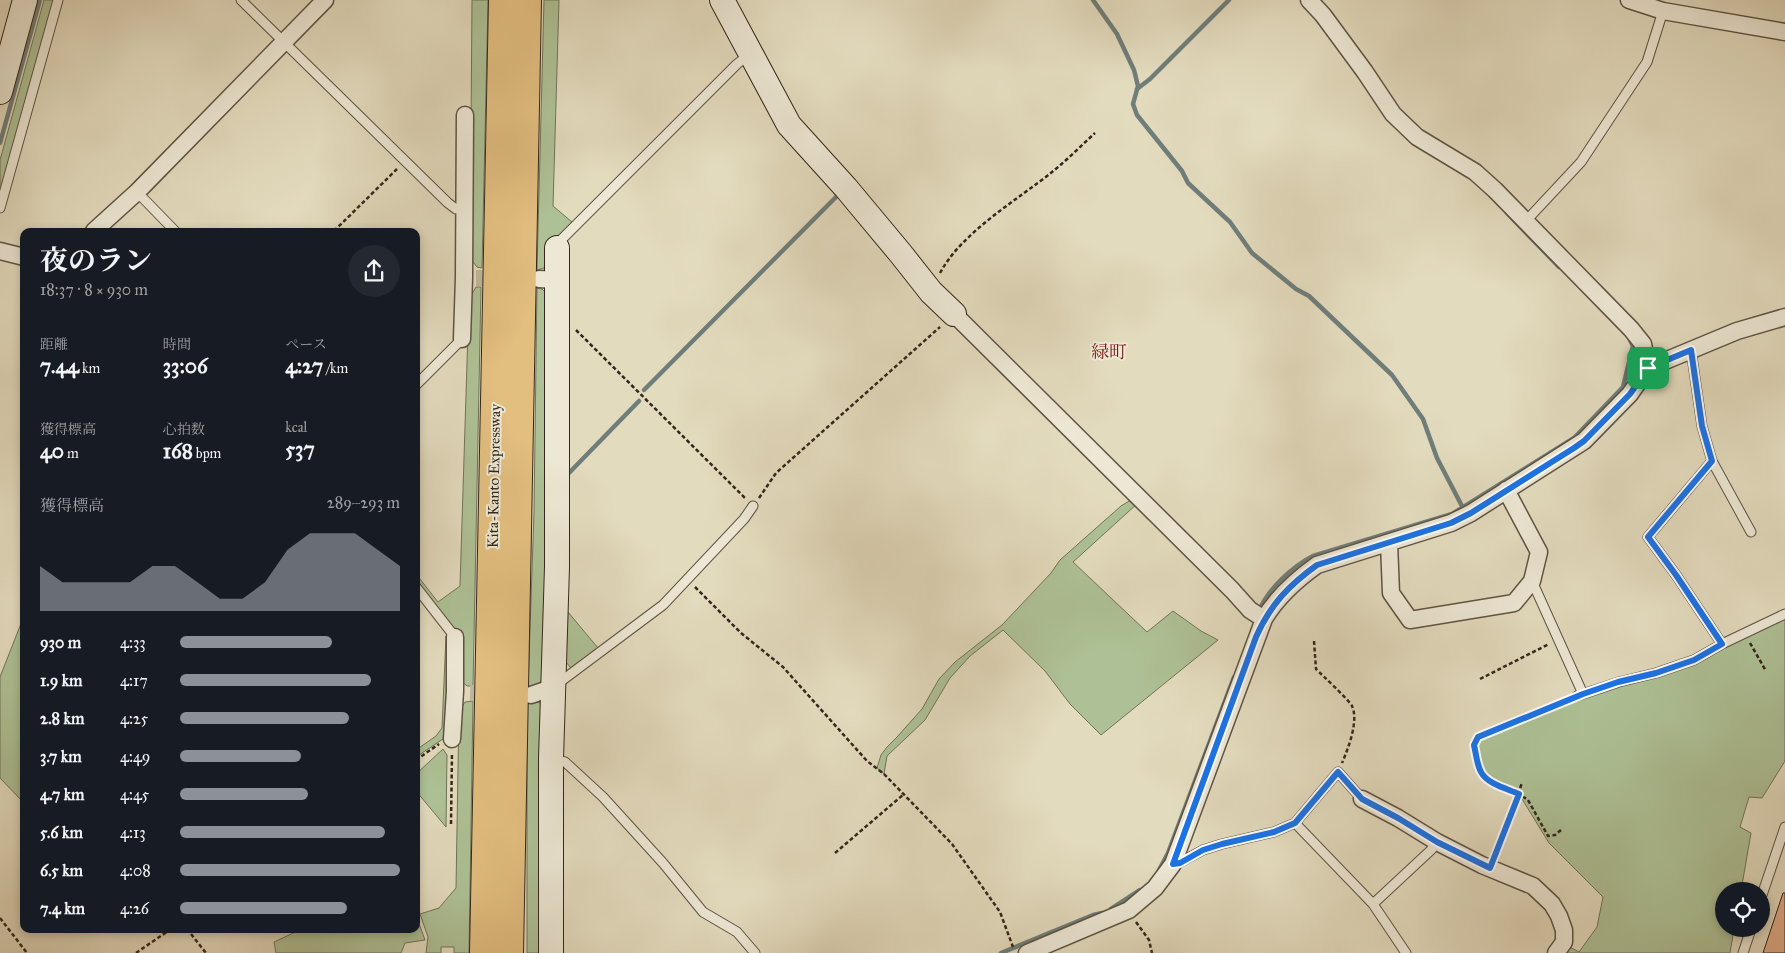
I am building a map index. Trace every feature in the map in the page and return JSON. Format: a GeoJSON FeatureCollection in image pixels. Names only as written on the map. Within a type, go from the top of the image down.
{"type":"FeatureCollection","features":[{"type":"Feature","properties":{"kind":"highway","name":"Kita-Kanto Expressway"},"geometry":{"type":"LineString","coordinates":[[484,953],[503,0]]}},
{"type":"Feature","properties":{"kind":"highway","name":"Kita-Kanto Expressway"},"geometry":{"type":"LineString","coordinates":[[509,953],[527,0]]}},
{"type":"Feature","properties":{"kind":"street"},"geometry":{"type":"LineString","coordinates":[[0,92],[25,0]]}},
{"type":"Feature","properties":{"kind":"street"},"geometry":{"type":"LineString","coordinates":[[97,228],[137,192],[325,0]]}},
{"type":"Feature","properties":{"kind":"street"},"geometry":{"type":"LineString","coordinates":[[722,0],[789,125],[846,188],[931,292],[1250,610],[1264,619]]}},
{"type":"Feature","properties":{"kind":"street"},"geometry":{"type":"LineString","coordinates":[[1310,0],[1365,72],[1393,114],[1417,137],[1475,172],[1631,329],[1643,344],[1648,368]]}},
{"type":"Feature","properties":{"kind":"street"},"geometry":{"type":"LineString","coordinates":[[1630,0],[1662,11],[1785,32]]}},
{"type":"Feature","properties":{"kind":"street"},"geometry":{"type":"LineString","coordinates":[[462,339],[470,277],[464,209],[465,115]]}},
{"type":"Feature","properties":{"kind":"street"},"geometry":{"type":"LineString","coordinates":[[551,953],[551,759],[557,567],[556,323],[548,280],[558,248]]}},
{"type":"Feature","properties":{"kind":"street"},"geometry":{"type":"LineString","coordinates":[[0,251],[20,256]]}},
{"type":"Feature","properties":{"kind":"street"},"geometry":{"type":"LineString","coordinates":[[1026,953],[1058,947],[1128,910],[1155,888],[1173,864],[1264,619],[1283,594],[1302,575],[1317,565],[1451,523],[1471,513],[1584,441],[1630,394],[1648,368],[1737,331],[1785,316]]}},
{"type":"Feature","properties":{"kind":"street"},"geometry":{"type":"LineString","coordinates":[[1389,543],[1391,594],[1410,620],[1514,602],[1532,581],[1540,552],[1506,490]]}},
{"type":"Feature","properties":{"kind":"street"},"geometry":{"type":"LineString","coordinates":[[452,739],[462,692],[455,637]]}},
{"type":"Feature","properties":{"kind":"street"},"geometry":{"type":"LineString","coordinates":[[532,695],[554,686]]}},
{"type":"Feature","properties":{"kind":"street"},"geometry":{"type":"LineString","coordinates":[[1362,799],[1437,842],[1490,868],[1533,886],[1552,904],[1564,930],[1564,942],[1556,953]]}},
{"type":"Feature","properties":{"kind":"lane"},"geometry":{"type":"LineString","coordinates":[[0,208],[58,0]]}},
{"type":"Feature","properties":{"kind":"lane"},"geometry":{"type":"LineString","coordinates":[[241,0],[448,203],[456,208],[464,209]]}},
{"type":"Feature","properties":{"kind":"lane"},"geometry":{"type":"LineString","coordinates":[[1525,222],[1581,162],[1647,62],[1662,11]]}},
{"type":"Feature","properties":{"kind":"lane"},"geometry":{"type":"LineString","coordinates":[[558,248],[558,243],[737,64],[750,54]]}},
{"type":"Feature","properties":{"kind":"lane"},"geometry":{"type":"LineString","coordinates":[[137,192],[172,228]]}},
{"type":"Feature","properties":{"kind":"lane"},"geometry":{"type":"LineString","coordinates":[[420,381],[462,339]]}},
{"type":"Feature","properties":{"kind":"lane"},"geometry":{"type":"LineString","coordinates":[[1691,350],[1702,426],[1712,461],[1751,532]]}},
{"type":"Feature","properties":{"kind":"lane"},"geometry":{"type":"LineString","coordinates":[[1712,461],[1648,537],[1722,644]]}},
{"type":"Feature","properties":{"kind":"lane"},"geometry":{"type":"LineString","coordinates":[[554,686],[655,611],[744,519],[753,506]]}},
{"type":"Feature","properties":{"kind":"lane"},"geometry":{"type":"LineString","coordinates":[[1532,581],[1560,639],[1580,695],[1694,660],[1722,644],[1785,614]]}},
{"type":"Feature","properties":{"kind":"lane"},"geometry":{"type":"LineString","coordinates":[[420,592],[455,637]]}},
{"type":"Feature","properties":{"kind":"lane"},"geometry":{"type":"LineString","coordinates":[[551,759],[565,762],[603,797],[663,863],[703,912],[738,932],[755,953]]}},
{"type":"Feature","properties":{"kind":"lane"},"geometry":{"type":"LineString","coordinates":[[1173,864],[1180,863],[1203,850],[1274,832],[1295,823],[1338,772],[1362,799]]}},
{"type":"Feature","properties":{"kind":"lane"},"geometry":{"type":"LineString","coordinates":[[1295,823],[1373,904],[1406,953]]}},
{"type":"Feature","properties":{"kind":"lane"},"geometry":{"type":"LineString","coordinates":[[1766,882],[1785,827]]}},
{"type":"Feature","properties":{"kind":"lane"},"geometry":{"type":"LineString","coordinates":[[1373,904],[1424,857],[1437,842]]}},
{"type":"Feature","properties":{"kind":"lane"},"geometry":{"type":"LineString","coordinates":[[1743,953],[1748,937]]}},
{"type":"Feature","properties":{"kind":"path"},"geometry":{"type":"LineString","coordinates":[[931,292],[940,271],[963,243],[995,215],[1052,172],[1095,134]]}},
{"type":"Feature","properties":{"kind":"path"},"geometry":{"type":"LineString","coordinates":[[337,228],[405,161]]}},
{"type":"Feature","properties":{"kind":"path"},"geometry":{"type":"LineString","coordinates":[[556,323],[572,327],[578,332],[753,506],[776,473],[954,314]]}},
{"type":"Feature","properties":{"kind":"path"},"geometry":{"type":"LineString","coordinates":[[687,579],[741,634],[783,667],[867,761],[904,794],[952,844],[1000,912],[1014,953]]}},
{"type":"Feature","properties":{"kind":"path"},"geometry":{"type":"LineString","coordinates":[[1744,633],[1766,671]]}},
{"type":"Feature","properties":{"kind":"path"},"geometry":{"type":"LineString","coordinates":[[1480,679],[1560,639]]}},
{"type":"Feature","properties":{"kind":"path"},"geometry":{"type":"LineString","coordinates":[[1314,641],[1316,670],[1352,706],[1354,722],[1349,748],[1338,772]]}},
{"type":"Feature","properties":{"kind":"path"},"geometry":{"type":"LineString","coordinates":[[1561,830],[1555,836],[1548,836],[1528,800],[1486,778],[1481,772],[1474,740],[1580,695]]}},
{"type":"Feature","properties":{"kind":"path"},"geometry":{"type":"LineString","coordinates":[[420,757],[438,745],[452,739],[451,824]]}},
{"type":"Feature","properties":{"kind":"path"},"geometry":{"type":"LineString","coordinates":[[1490,868],[1522,783]]}},
{"type":"Feature","properties":{"kind":"path"},"geometry":{"type":"LineString","coordinates":[[835,853],[904,794]]}},
{"type":"Feature","properties":{"kind":"path"},"geometry":{"type":"LineString","coordinates":[[1128,910],[1148,940],[1152,953]]}},
{"type":"Feature","properties":{"kind":"path"},"geometry":{"type":"LineString","coordinates":[[0,918],[27,953]]}},
{"type":"Feature","properties":{"kind":"path"},"geometry":{"type":"LineString","coordinates":[[136,953],[166,933]]}},
{"type":"Feature","properties":{"kind":"path"},"geometry":{"type":"LineString","coordinates":[[190,933],[206,953]]}},
{"type":"Feature","properties":{"kind":"green space"},"geometry":{"type":"Polygon","coordinates":[[[44,0],[54,0],[0,195],[0,160],[44,0]]]}},
{"type":"Feature","properties":{"kind":"green space"},"geometry":{"type":"Polygon","coordinates":[[[472,0],[488,0],[482,268],[477,267],[470,258],[472,0]]]}},
{"type":"Feature","properties":{"kind":"green space"},"geometry":{"type":"Polygon","coordinates":[[[544,0],[559,0],[553,206],[572,222],[552,243],[551,254],[544,268],[537,270],[544,0]]]}},
{"type":"Feature","properties":{"kind":"green space"},"geometry":{"type":"Polygon","coordinates":[[[476,287],[481,287],[473,686],[467,686],[460,680],[457,633],[420,588],[420,579],[438,602],[460,586],[469,299],[476,287]]]}},
{"type":"Feature","properties":{"kind":"green space"},"geometry":{"type":"Polygon","coordinates":[[[537,288],[545,292],[547,496],[543,680],[534,689],[528,688],[534,512],[537,288]]]}},
{"type":"Feature","properties":{"kind":"green space"},"geometry":{"type":"Polygon","coordinates":[[[1134,498],[1138,503],[1073,562],[1147,632],[1173,611],[1201,631],[1218,640],[1101,735],[1070,704],[1045,671],[1003,630],[970,656],[950,678],[925,720],[887,756],[884,774],[877,768],[881,755],[922,709],[939,679],[955,662],[1002,625],[1051,573],[1060,560],[1121,506],[1134,498]]]}},
{"type":"Feature","properties":{"kind":"green space"},"geometry":{"type":"Polygon","coordinates":[[[568,612],[598,648],[571,668],[565,661],[568,612]]]}},
{"type":"Feature","properties":{"kind":"green space"},"geometry":{"type":"Polygon","coordinates":[[[1785,614],[1785,761],[1762,798],[1749,797],[1740,827],[1751,833],[1743,882],[1715,882],[1715,937],[1733,937],[1730,953],[1562,953],[1568,946],[1579,952],[1597,927],[1603,897],[1549,843],[1519,794],[1496,784],[1481,773],[1473,745],[1478,737],[1583,694],[1656,673],[1785,614]]]}},
{"type":"Feature","properties":{"kind":"green space"},"geometry":{"type":"Polygon","coordinates":[[[20,626],[20,799],[0,778],[0,677],[20,626]]]}},
{"type":"Feature","properties":{"kind":"green space"},"geometry":{"type":"Polygon","coordinates":[[[446,636],[450,640],[447,730],[443,739],[420,754],[420,747],[436,736],[442,728],[446,636]]]}},
{"type":"Feature","properties":{"kind":"green space"},"geometry":{"type":"Polygon","coordinates":[[[527,700],[541,703],[543,708],[541,953],[527,953],[527,700]]]}},
{"type":"Feature","properties":{"kind":"green space"},"geometry":{"type":"Polygon","coordinates":[[[473,701],[469,953],[454,953],[454,947],[441,947],[441,953],[426,953],[428,937],[420,914],[439,908],[456,888],[459,711],[465,702],[473,701]]]}},
{"type":"Feature","properties":{"kind":"green space"},"geometry":{"type":"Polygon","coordinates":[[[443,749],[447,755],[446,827],[420,796],[420,770],[443,749]]]}},
{"type":"Feature","properties":{"kind":"green space"},"geometry":{"type":"Polygon","coordinates":[[[420,926],[425,940],[405,943],[401,953],[276,953],[274,942],[293,933],[420,933],[420,926]]]}},
{"type":"Feature","properties":{"kind":"building"},"geometry":{"type":"Polygon","coordinates":[[[1783,893],[1785,893],[1785,953],[1763,953],[1768,937],[1770,937],[1783,893]]]}},
{"type":"Feature","properties":{"kind":"waterway"},"geometry":{"type":"LineString","coordinates":[[0,143],[40,0]]}},
{"type":"Feature","properties":{"kind":"waterway"},"geometry":{"type":"LineString","coordinates":[[1093,0],[1117,34],[1134,70],[1138,86],[1133,104],[1137,115],[1182,171],[1188,183],[1230,222],[1252,253],[1296,289],[1309,296],[1392,375],[1423,419],[1437,458],[1463,508]]}},
{"type":"Feature","properties":{"kind":"waterway"},"geometry":{"type":"LineString","coordinates":[[1137,89],[1150,79],[1229,0]]}},
{"type":"Feature","properties":{"kind":"waterway"},"geometry":{"type":"LineString","coordinates":[[644,390],[837,196],[836,191]]}},
{"type":"Feature","properties":{"kind":"waterway"},"geometry":{"type":"LineString","coordinates":[[1507,213],[1559,267]]}},
{"type":"Feature","properties":{"kind":"waterway"},"geometry":{"type":"LineString","coordinates":[[1259,611],[1268,595],[1281,579],[1313,556],[1452,514],[1574,438],[1623,387],[1633,346],[1629,338]]}},
{"type":"Feature","properties":{"kind":"waterway"},"geometry":{"type":"LineString","coordinates":[[568,474],[639,401]]}},
{"type":"Feature","properties":{"kind":"waterway"},"geometry":{"type":"LineString","coordinates":[[1159,870],[1168,853],[1234,677]]}},
{"type":"Feature","properties":{"kind":"waterway"},"geometry":{"type":"LineString","coordinates":[[1111,909],[1140,890]]}},
{"type":"Feature","properties":{"kind":"waterway"},"geometry":{"type":"LineString","coordinates":[[1001,953],[1102,913]]}},
{"type":"Feature","properties":{"kind":"tunnel"},"geometry":{"type":"LineString","coordinates":[[476,278],[505,278]]}},
{"type":"Feature","properties":{"kind":"tunnel"},"geometry":{"type":"LineString","coordinates":[[470,693],[497,694]]}},
{"type":"Feature","properties":{"kind":"district","name":"緑町"},"geometry":{"type":"Point","coordinates":[1109,352]}},
{"type":"Feature","properties":{"kind":"route"},"geometry":{"type":"LineString","coordinates":[[1691,350],[1702,426],[1712,461],[1648,537],[1722,644],[1694,660],[1583,694],[1474,740],[1481,772],[1486,778],[1519,794],[1490,868],[1437,842],[1362,799],[1338,772],[1295,823],[1274,832],[1203,850],[1180,863],[1173,864],[1256,637],[1264,619],[1283,594],[1302,575],[1317,565],[1451,523],[1471,513],[1584,441],[1630,394],[1648,368],[1691,350]]}}]}
